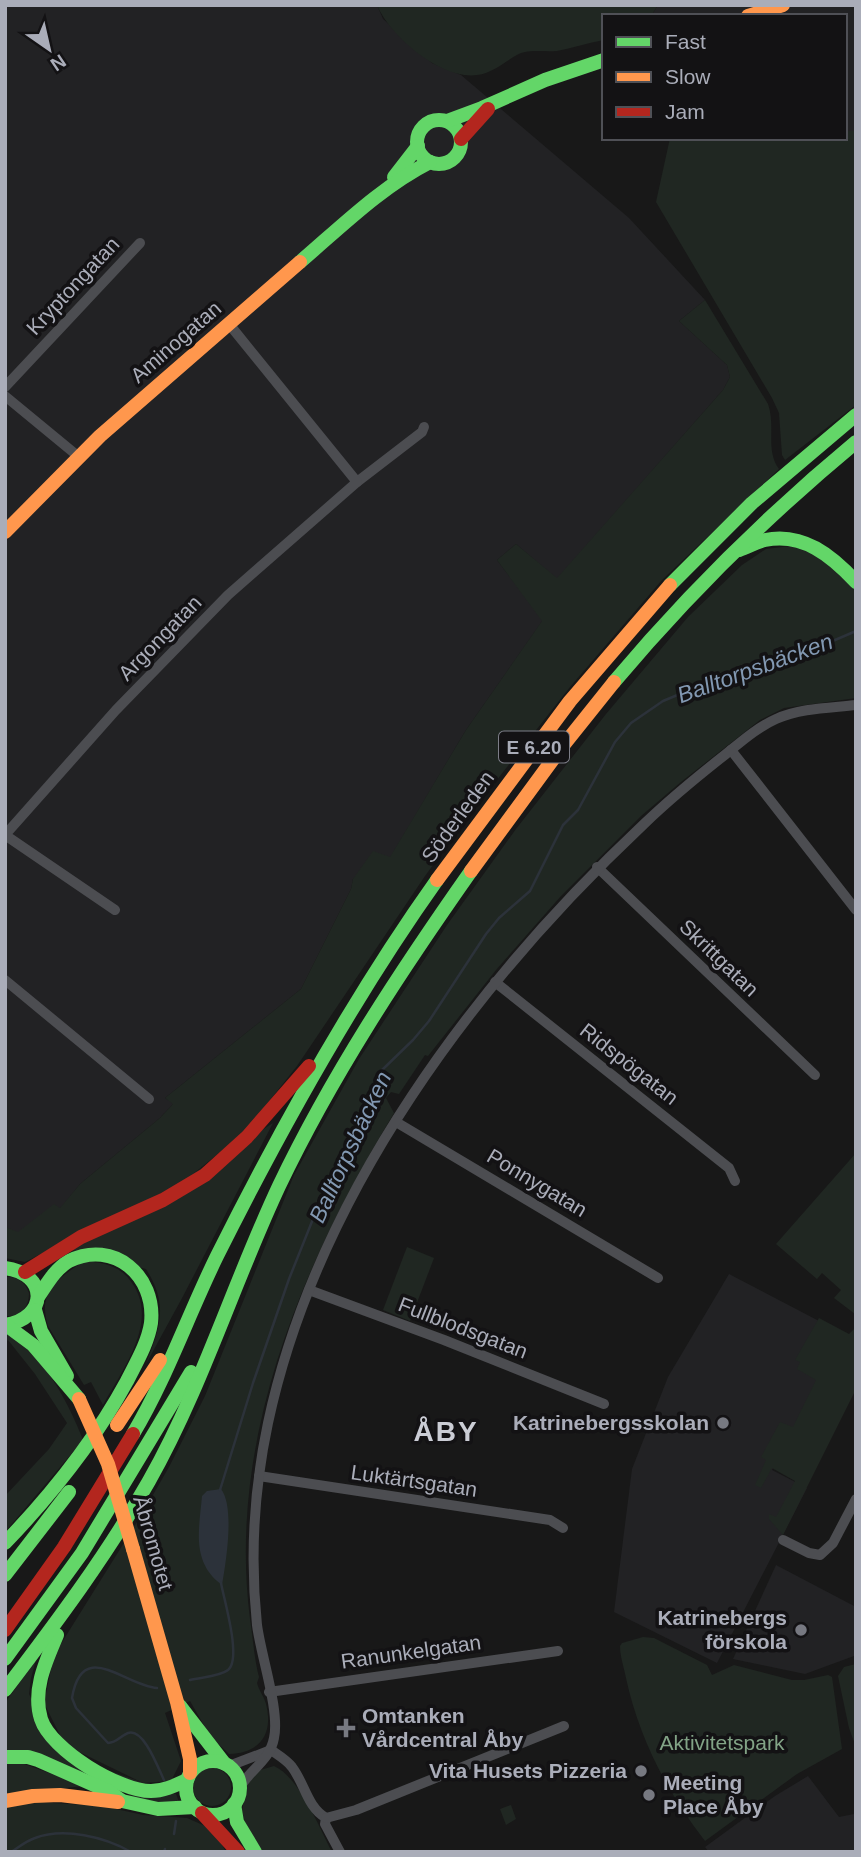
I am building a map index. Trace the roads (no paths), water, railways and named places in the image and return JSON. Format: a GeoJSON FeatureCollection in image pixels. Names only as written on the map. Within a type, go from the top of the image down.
{"type":"FeatureCollection","features":[{"type":"Feature","properties":{"kind":"main road"},"geometry":{"type":"LineString","coordinates":[[754,14],[783,5]]}},
{"type":"Feature","properties":{"kind":"main road","name":"Aminogatan"},"geometry":{"type":"LineString","coordinates":[[382,192],[418,146],[418,138],[424,127],[435,120],[447,121],[491,106],[537,83],[602,61]]}},
{"type":"Feature","properties":{"kind":"main road","name":"Aminogatan"},"geometry":{"type":"LineString","coordinates":[[5,532],[79,457],[162,381],[382,192],[430,162],[450,162],[460,150],[461,139],[491,106]]}},
{"type":"Feature","properties":{"kind":"main road"},"geometry":{"type":"LineString","coordinates":[[447,121],[455,126],[461,139]]}},
{"type":"Feature","properties":{"kind":"main road"},"geometry":{"type":"LineString","coordinates":[[418,146],[422,155],[430,162]]}},
{"type":"Feature","properties":{"kind":"main road","name":"Söderleden"},"geometry":{"type":"LineString","coordinates":[[190,1315],[258,1177],[346,1020],[379,967],[531,751],[604,658],[682,571],[755,500],[856,415]]}},
{"type":"Feature","properties":{"kind":"main road","name":"Söderleden"},"geometry":{"type":"LineString","coordinates":[[227,1310],[294,1155],[344,1065],[422,940],[524,797],[610,685],[663,623],[729,554],[822,469],[856,442]]}},
{"type":"Feature","properties":{"kind":"main road"},"geometry":{"type":"LineString","coordinates":[[729,554],[764,540],[793,538],[822,552],[856,582]]}},
{"type":"Feature","properties":{"kind":"main road"},"geometry":{"type":"LineString","coordinates":[[5,1268],[25,1272],[86,1235],[168,1197],[203,1176],[238,1148],[266,1118],[346,1020]]}},
{"type":"Feature","properties":{"kind":"main road"},"geometry":{"type":"LineString","coordinates":[[5,1543],[64,1479],[117,1402],[146,1343],[150,1323],[151,1296],[142,1276],[133,1267],[101,1255],[72,1259],[61,1266],[37,1303]]}},
{"type":"Feature","properties":{"kind":"main road","name":"Åbromotet"},"geometry":{"type":"LineString","coordinates":[[25,1272],[33,1280],[41,1331],[79,1399],[108,1464],[177,1702],[190,1759],[187,1795],[197,1809]]}},
{"type":"Feature","properties":{"kind":"main road","name":"Åbromotet"},"geometry":{"type":"LineString","coordinates":[[6,1325],[23,1322],[37,1303]]}},
{"type":"Feature","properties":{"kind":"main road"},"geometry":{"type":"LineString","coordinates":[[5,1690],[77,1593],[122,1525],[165,1452],[204,1369],[227,1310]]}},
{"type":"Feature","properties":{"kind":"main road"},"geometry":{"type":"LineString","coordinates":[[5,1659],[82,1553],[227,1310]]}},
{"type":"Feature","properties":{"kind":"main road"},"geometry":{"type":"LineString","coordinates":[[5,1575],[125,1413],[190,1315]]}},
{"type":"Feature","properties":{"kind":"main road"},"geometry":{"type":"LineString","coordinates":[[5,1630],[39,1584],[131,1439],[167,1370],[190,1315]]}},
{"type":"Feature","properties":{"kind":"main road","name":"Åbromotet"},"geometry":{"type":"LineString","coordinates":[[6,1325],[33,1345],[79,1399]]}},
{"type":"Feature","properties":{"kind":"main road"},"geometry":{"type":"LineString","coordinates":[[55,1509],[64,1479]]}},
{"type":"Feature","properties":{"kind":"main road"},"geometry":{"type":"LineString","coordinates":[[77,1593],[40,1676],[38,1708],[50,1737],[71,1758],[135,1788],[159,1792],[189,1776],[205,1762],[214,1760],[226,1764]]}},
{"type":"Feature","properties":{"kind":"main road","name":"Åbromotet"},"geometry":{"type":"LineString","coordinates":[[177,1702],[209,1746],[237,1775],[240,1787]]}},
{"type":"Feature","properties":{"kind":"main road"},"geometry":{"type":"LineString","coordinates":[[5,1757],[38,1760],[108,1791],[122,1801],[141,1807],[197,1809],[219,1814],[234,1804]]}},
{"type":"Feature","properties":{"kind":"main road"},"geometry":{"type":"LineString","coordinates":[[240,1787],[234,1804],[237,1822],[255,1852]]}},
{"type":"Feature","properties":{"kind":"main road"},"geometry":{"type":"LineString","coordinates":[[5,1801],[41,1794],[122,1801]]}},
{"type":"Feature","properties":{"kind":"main road"},"geometry":{"type":"LineString","coordinates":[[197,1809],[239,1852]]}},
{"type":"Feature","properties":{"kind":"street","name":"Kryptongatan"},"geometry":{"type":"LineString","coordinates":[[5,387],[140,243]]}},
{"type":"Feature","properties":{"kind":"street"},"geometry":{"type":"LineString","coordinates":[[229,324],[357,482]]}},
{"type":"Feature","properties":{"kind":"street"},"geometry":{"type":"LineString","coordinates":[[5,397],[79,457]]}},
{"type":"Feature","properties":{"kind":"street","name":"Argongatan"},"geometry":{"type":"LineString","coordinates":[[115,910],[5,835],[116,710],[228,595],[357,482],[422,432],[424,427]]}},
{"type":"Feature","properties":{"kind":"street"},"geometry":{"type":"LineString","coordinates":[[240,1787],[248,1774],[267,1757],[275,1735],[254,1595],[254,1527],[268,1423],[284,1359],[309,1290],[340,1223],[396,1122],[430,1068],[495,982],[546,921],[597,867],[662,807],[731,750],[773,720],[791,713],[856,705]]}},
{"type":"Feature","properties":{"kind":"street"},"geometry":{"type":"LineString","coordinates":[[731,750],[856,910]]}},
{"type":"Feature","properties":{"kind":"street","name":"Skrittgatan"},"geometry":{"type":"LineString","coordinates":[[597,867],[815,1075]]}},
{"type":"Feature","properties":{"kind":"street"},"geometry":{"type":"LineString","coordinates":[[5,980],[149,1099]]}},
{"type":"Feature","properties":{"kind":"street","name":"Ridspögatan"},"geometry":{"type":"LineString","coordinates":[[495,982],[729,1168],[735,1181]]}},
{"type":"Feature","properties":{"kind":"street","name":"Ponnygatan"},"geometry":{"type":"LineString","coordinates":[[396,1122],[658,1278]]}},
{"type":"Feature","properties":{"kind":"street","name":"Fullblodsgatan"},"geometry":{"type":"LineString","coordinates":[[309,1290],[604,1404]]}},
{"type":"Feature","properties":{"kind":"street","name":"Luktärtsgatan"},"geometry":{"type":"LineString","coordinates":[[259,1476],[550,1520],[562,1528]]}},
{"type":"Feature","properties":{"kind":"street"},"geometry":{"type":"LineString","coordinates":[[783,1541],[820,1555],[833,1543],[856,1499]]}},
{"type":"Feature","properties":{"kind":"street","name":"Ranunkelgatan"},"geometry":{"type":"LineString","coordinates":[[269,1692],[558,1651]]}},
{"type":"Feature","properties":{"kind":"street"},"geometry":{"type":"LineString","coordinates":[[271,1750],[293,1768],[310,1802],[317,1812],[326,1818],[356,1810],[564,1726]]}},
{"type":"Feature","properties":{"kind":"street"},"geometry":{"type":"LineString","coordinates":[[226,1764],[271,1750]]}},
{"type":"Feature","properties":{"kind":"street"},"geometry":{"type":"LineString","coordinates":[[326,1818],[325,1824],[340,1852]]}},
{"type":"Feature","properties":{"kind":"waterway","name":"Balltorpsbäcken"},"geometry":{"type":"LineString","coordinates":[[220,1490],[289,1279],[327,1184],[382,1070],[429,1021],[499,918],[530,891],[563,825],[578,810],[615,742],[631,723],[663,701],[716,679],[777,665],[856,631]]}},
{"type":"Feature","properties":{"kind":"waterway","name":"Balltorpsbäcken"},"geometry":{"type":"LineString","coordinates":[[190,1680],[220,1674],[232,1664],[233,1642],[221,1583]]}},
{"type":"Feature","properties":{"kind":"waterway","name":"Balltorpsbäcken"},"geometry":{"type":"LineString","coordinates":[[157,1688],[106,1669],[95,1668],[85,1670],[77,1680],[72,1698],[76,1708],[108,1743],[128,1733],[140,1737],[150,1750],[164,1780]]}},
{"type":"Feature","properties":{"kind":"waterway","name":"Balltorpsbäcken"},"geometry":{"type":"LineString","coordinates":[[174,1834],[176,1821]]}},
{"type":"Feature","properties":{"kind":"waterway"},"geometry":{"type":"LineString","coordinates":[[11,1852],[32,1839],[59,1833],[97,1838],[131,1852]]}},
{"type":"Feature","properties":{"kind":"place","name":"Katrinebergsskolan"},"geometry":{"type":"Point","coordinates":[723,1423]}},
{"type":"Feature","properties":{"kind":"place","name":"Katrinebergs förskola"},"geometry":{"type":"Point","coordinates":[801,1630]}},
{"type":"Feature","properties":{"kind":"place","name":"Omtanken Vårdcentral Åby"},"geometry":{"type":"Point","coordinates":[346,1728]}},
{"type":"Feature","properties":{"kind":"place","name":"Vita Husets Pizzeria"},"geometry":{"type":"Point","coordinates":[641,1771]}},
{"type":"Feature","properties":{"kind":"place","name":"Meeting Place Åby"},"geometry":{"type":"Point","coordinates":[649,1795]}},
{"type":"Feature","properties":{"kind":"district","name":"ÅBY"},"geometry":{"type":"Point","coordinates":[446,1431]}},
{"type":"Feature","properties":{"kind":"park label","name":"Aktivitetspark"},"geometry":{"type":"Point","coordinates":[722,1743]}}]}
